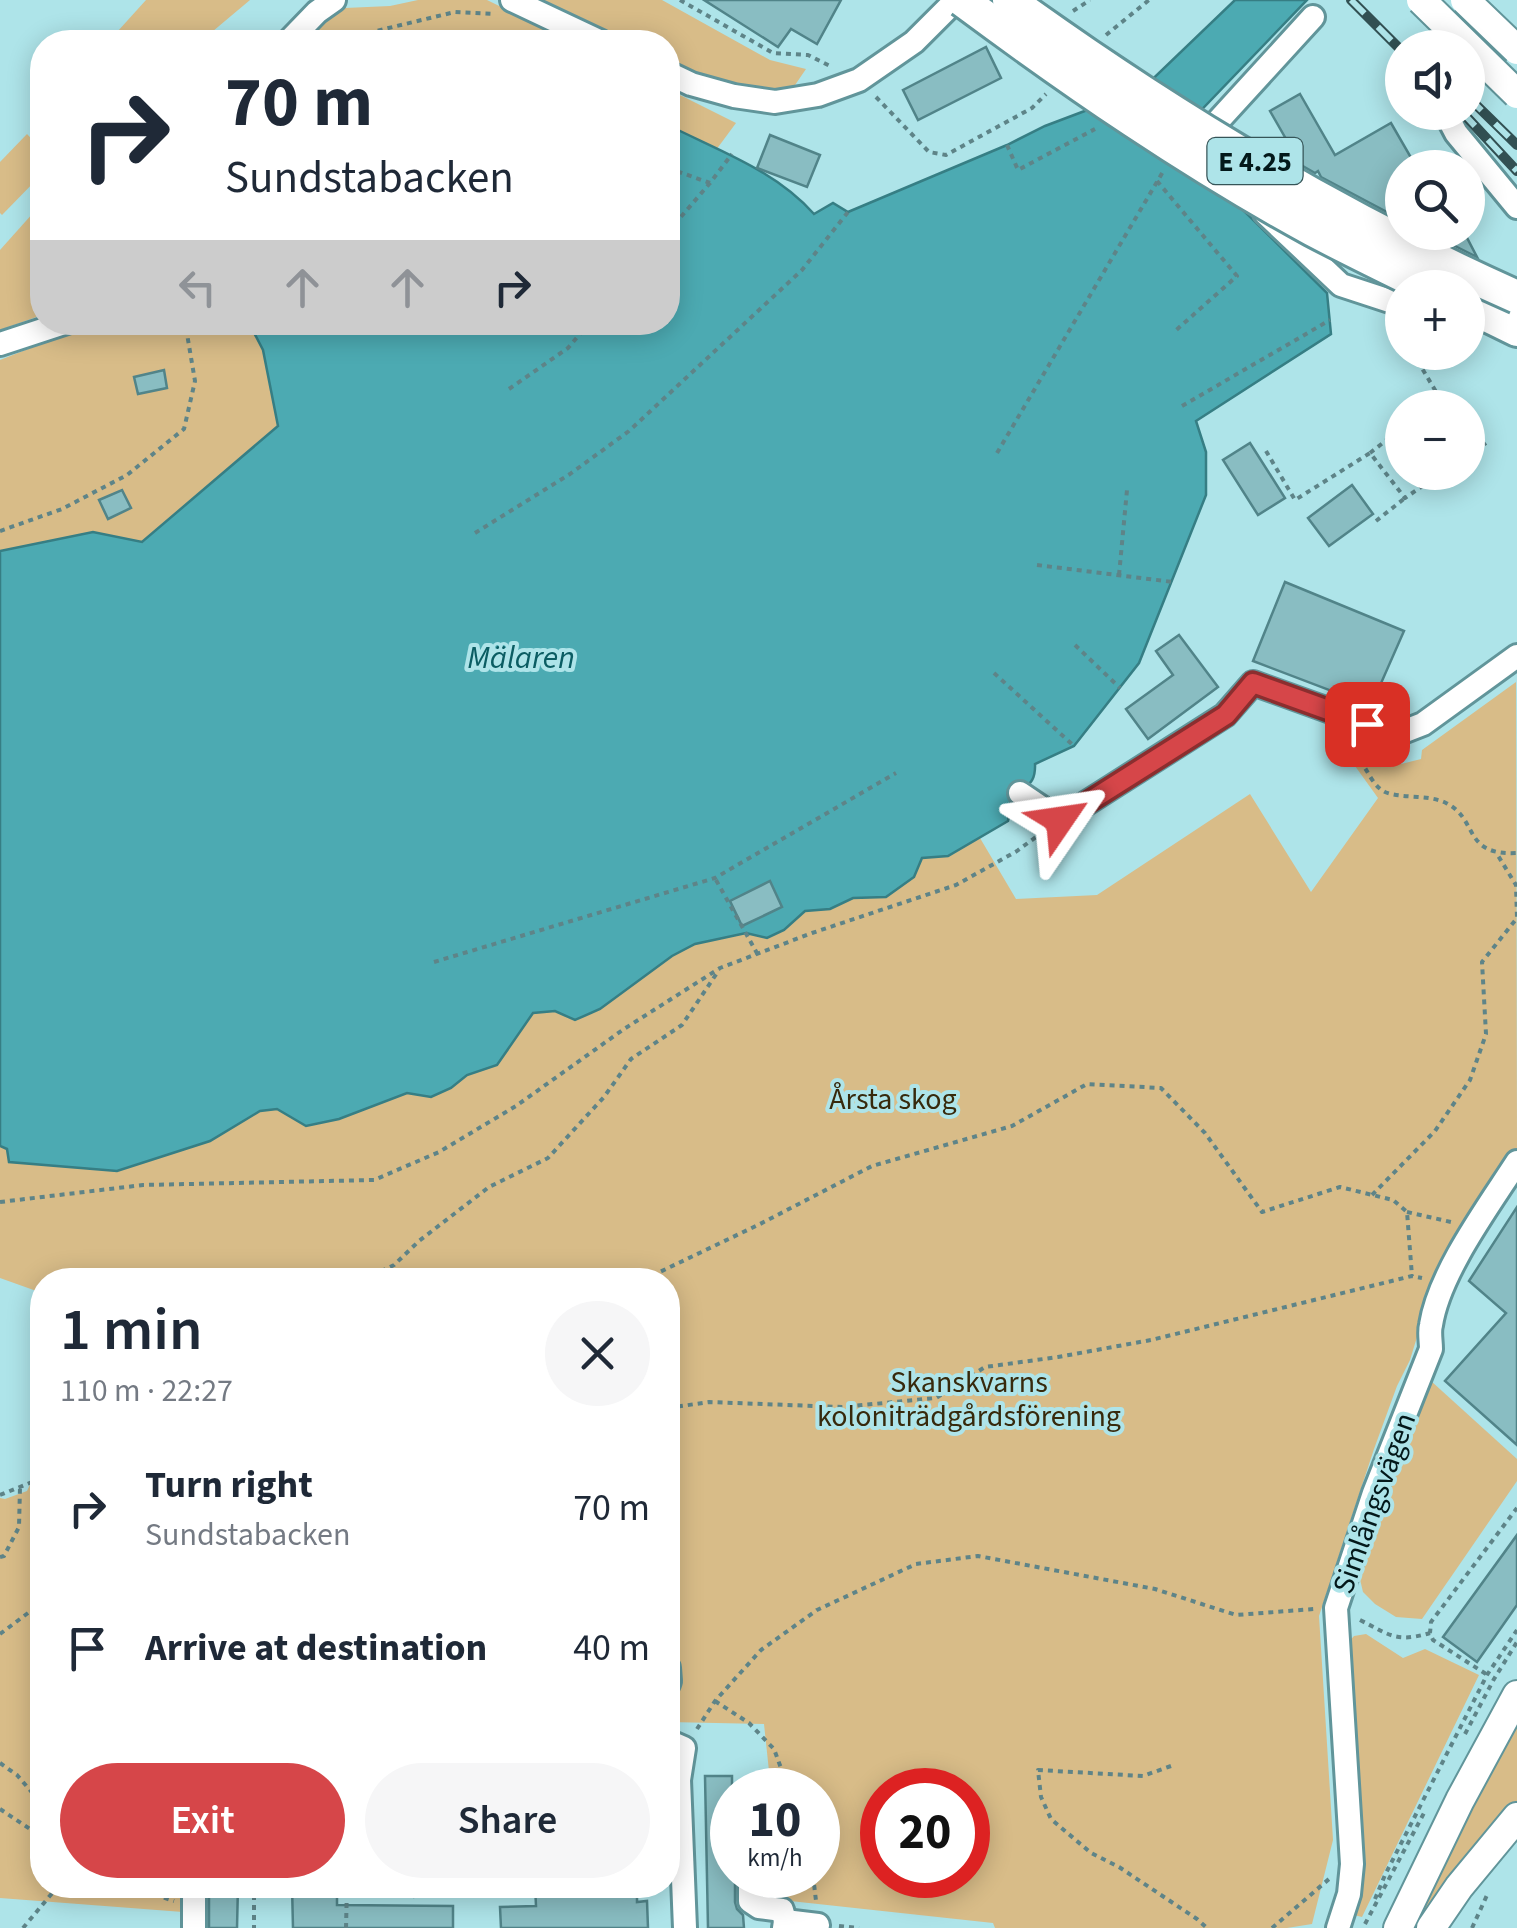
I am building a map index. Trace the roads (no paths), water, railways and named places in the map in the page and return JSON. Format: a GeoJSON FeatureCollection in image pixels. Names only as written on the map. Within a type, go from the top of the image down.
{"type":"FeatureCollection","features":[{"type":"Feature","properties":{"kind":"highway","name":"E 4.25"},"geometry":{"type":"LineString","coordinates":[[959,0],[1072,80],[1212,170],[1313,230],[1393,270]]}},
{"type":"Feature","properties":{"kind":"highway","name":"E 4.25"},"geometry":{"type":"LineString","coordinates":[[1009,0],[1136,89],[1228,145],[1375,228],[1517,297]]}},
{"type":"Feature","properties":{"kind":"highway"},"geometry":{"type":"LineString","coordinates":[[1485,314],[1517,330]]}},
{"type":"Feature","properties":{"kind":"main road"},"geometry":{"type":"LineString","coordinates":[[1421,0],[1517,94]]}},
{"type":"Feature","properties":{"kind":"main road"},"geometry":{"type":"LineString","coordinates":[[1466,0],[1510,47]]}},
{"type":"Feature","properties":{"kind":"main road"},"geometry":{"type":"LineString","coordinates":[[1398,1928],[1460,1800],[1505,1687]]}},
{"type":"Feature","properties":{"kind":"main road"},"geometry":{"type":"LineString","coordinates":[[1432,1928],[1459,1887],[1517,1817]]}},
{"type":"Feature","properties":{"kind":"street"},"geometry":{"type":"LineString","coordinates":[[299,30],[334,0]]}},
{"type":"Feature","properties":{"kind":"street"},"geometry":{"type":"LineString","coordinates":[[680,79],[734,96],[776,102],[818,94],[860,80],[914,42],[959,0]]}},
{"type":"Feature","properties":{"kind":"street"},"geometry":{"type":"LineString","coordinates":[[522,5],[576,30]]}},
{"type":"Feature","properties":{"kind":"street"},"geometry":{"type":"LineString","coordinates":[[1313,18],[1218,122],[1216,167],[1341,285],[1385,299]]}},
{"type":"Feature","properties":{"kind":"street"},"geometry":{"type":"LineString","coordinates":[[1485,55],[1510,47],[1517,32]]}},
{"type":"Feature","properties":{"kind":"street"},"geometry":{"type":"LineString","coordinates":[[1455,130],[1517,207]]}},
{"type":"Feature","properties":{"kind":"street"},"geometry":{"type":"LineString","coordinates":[[1485,330],[1517,339]]}},
{"type":"Feature","properties":{"kind":"street"},"geometry":{"type":"LineString","coordinates":[[0,344],[30,334]]}},
{"type":"Feature","properties":{"kind":"street"},"geometry":{"type":"LineString","coordinates":[[1020,792],[1060,820],[1226,715],[1253,683],[1400,733],[1423,724],[1517,656]]}},
{"type":"Feature","properties":{"kind":"street","name":"Simlångsvägen"},"geometry":{"type":"LineString","coordinates":[[1338,1928],[1352,1864],[1336,1608],[1374,1493],[1431,1349],[1430,1325],[1444,1283],[1517,1162]]}},
{"type":"Feature","properties":{"kind":"street"},"geometry":{"type":"LineString","coordinates":[[680,1805],[685,1928]]}},
{"type":"Feature","properties":{"kind":"street"},"geometry":{"type":"LineString","coordinates":[[750,1898],[758,1907],[782,1910],[784,1924],[818,1924]]}},
{"type":"Feature","properties":{"kind":"water","name":"Mälaren"},"geometry":{"type":"Polygon","coordinates":[[[1235,0],[1307,0],[1162,151],[1233,200],[1327,293],[1331,334],[1196,421],[1206,452],[1206,495],[1139,663],[1074,746],[1035,764],[1033,778],[1012,803],[1008,821],[948,856],[922,858],[914,877],[886,897],[853,898],[830,909],[805,911],[784,930],[767,938],[746,933],[695,944],[672,956],[600,1009],[575,1020],[555,1011],[533,1013],[497,1065],[467,1075],[431,1097],[407,1093],[339,1119],[306,1126],[277,1109],[260,1111],[210,1141],[117,1171],[9,1162],[7,1149],[0,1146],[0,551],[93,532],[142,542],[278,426],[263,350],[255,335],[680,335],[680,131],[764,173],[814,214],[833,203],[848,212],[1090,109],[1109,121],[1235,0]]]}},
{"type":"Feature","properties":{"kind":"railway"},"geometry":{"type":"LineString","coordinates":[[1351,0],[1385,34]]}},
{"type":"Feature","properties":{"kind":"railway"},"geometry":{"type":"LineString","coordinates":[[1485,114],[1517,145]]}},
{"type":"Feature","properties":{"kind":"railway"},"geometry":{"type":"LineString","coordinates":[[1479,130],[1517,171]]}},
{"type":"Feature","properties":{"kind":"park label","name":"Årsta skog"},"geometry":{"type":"Point","coordinates":[893,1099]}},
{"type":"Feature","properties":{"kind":"park label","name":"Skanskvarns koloniträdgårdsförening"},"geometry":{"type":"Point","coordinates":[969,1399]}}]}
